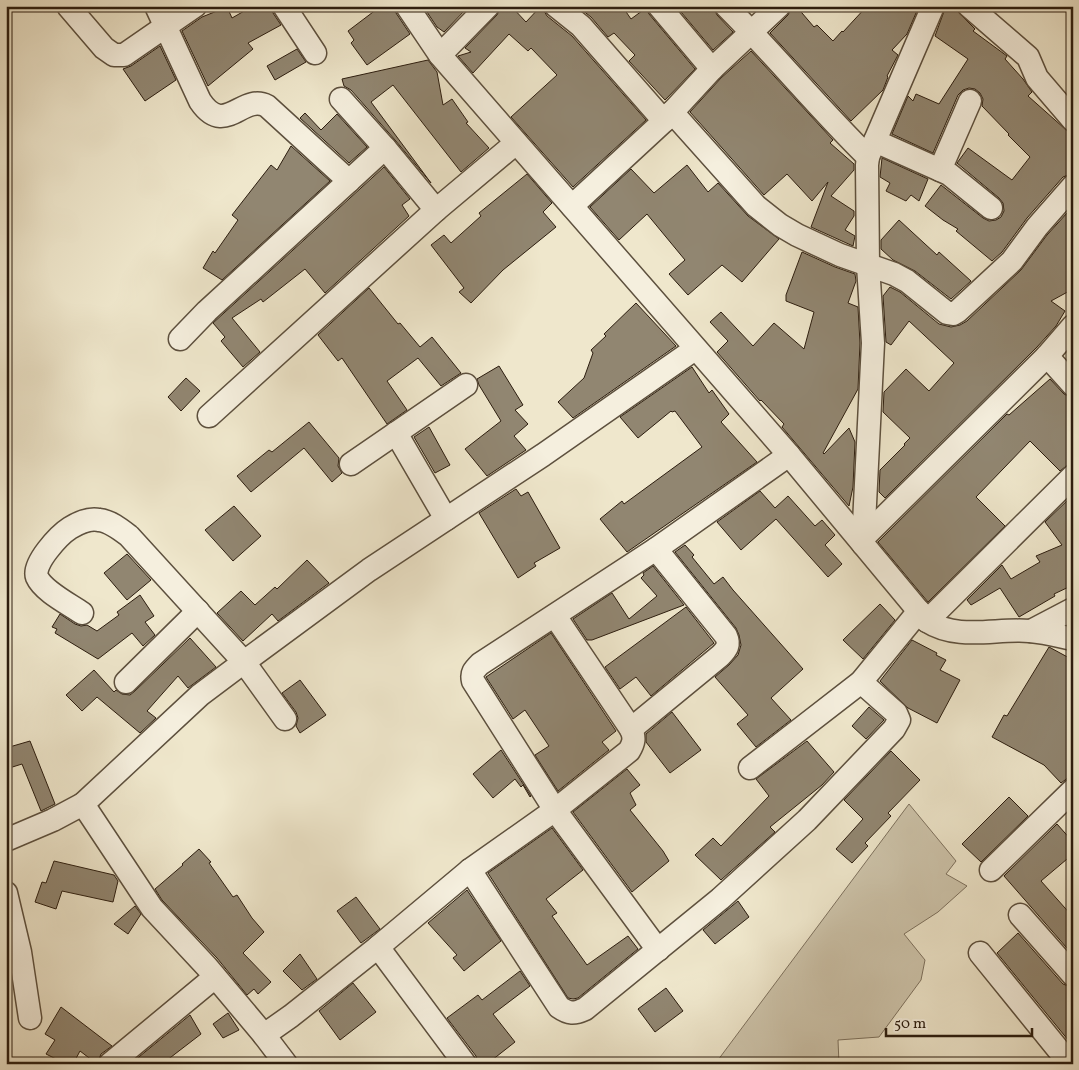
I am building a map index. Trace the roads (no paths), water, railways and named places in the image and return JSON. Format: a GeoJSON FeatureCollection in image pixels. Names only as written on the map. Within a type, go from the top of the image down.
{"type":"FeatureCollection","features":[{"type":"Feature","properties":{"kind":"street"},"geometry":{"type":"LineString","coordinates":[[68,6],[104,48],[114,55],[124,55],[196,6]]}},
{"type":"Feature","properties":{"kind":"street"},"geometry":{"type":"LineString","coordinates":[[156,6],[206,111],[217,116],[228,115],[253,103],[261,103],[267,106],[349,181]]}},
{"type":"Feature","properties":{"kind":"street"},"geometry":{"type":"LineString","coordinates":[[284,6],[315,53]]}},
{"type":"Feature","properties":{"kind":"street"},"geometry":{"type":"LineString","coordinates":[[407,6],[440,56],[789,455],[863,541],[923,616],[937,628],[953,632],[1031,631],[1073,639]]}},
{"type":"Feature","properties":{"kind":"street"},"geometry":{"type":"LineString","coordinates":[[440,56],[488,6]]}},
{"type":"Feature","properties":{"kind":"street"},"geometry":{"type":"LineString","coordinates":[[556,6],[581,26],[766,215],[797,235],[840,255],[894,274],[908,281],[947,313],[953,314],[964,306],[1012,260],[1073,186]]}},
{"type":"Feature","properties":{"kind":"street"},"geometry":{"type":"LineString","coordinates":[[659,6],[712,69]]}},
{"type":"Feature","properties":{"kind":"street"},"geometry":{"type":"LineString","coordinates":[[726,6],[752,32],[830,120],[872,149],[940,170],[961,183],[991,208]]}},
{"type":"Feature","properties":{"kind":"street"},"geometry":{"type":"LineString","coordinates":[[572,206],[668,116],[712,69],[779,6]]}},
{"type":"Feature","properties":{"kind":"street"},"geometry":{"type":"LineString","coordinates":[[863,541],[873,343],[868,265],[866,176],[872,149],[933,6]]}},
{"type":"Feature","properties":{"kind":"street"},"geometry":{"type":"LineString","coordinates":[[969,6],[1028,57],[1037,78],[1070,109]]}},
{"type":"Feature","properties":{"kind":"street"},"geometry":{"type":"LineString","coordinates":[[341,99],[385,148],[436,210]]}},
{"type":"Feature","properties":{"kind":"street"},"geometry":{"type":"LineString","coordinates":[[940,170],[970,101]]}},
{"type":"Feature","properties":{"kind":"street"},"geometry":{"type":"LineString","coordinates":[[209,416],[436,210],[516,142]]}},
{"type":"Feature","properties":{"kind":"street"},"geometry":{"type":"LineString","coordinates":[[180,339],[206,311],[385,148]]}},
{"type":"Feature","properties":{"kind":"street"},"geometry":{"type":"LineString","coordinates":[[863,541],[1047,356],[1073,326]]}},
{"type":"Feature","properties":{"kind":"street"},"geometry":{"type":"LineString","coordinates":[[6,840],[53,820],[83,804],[200,696],[244,662],[369,570],[544,455],[695,349]]}},
{"type":"Feature","properties":{"kind":"street"},"geometry":{"type":"LineString","coordinates":[[1047,356],[1073,385]]}},
{"type":"Feature","properties":{"kind":"street"},"geometry":{"type":"LineString","coordinates":[[351,464],[466,385]]}},
{"type":"Feature","properties":{"kind":"street"},"geometry":{"type":"LineString","coordinates":[[396,433],[446,519]]}},
{"type":"Feature","properties":{"kind":"street"},"geometry":{"type":"LineString","coordinates":[[658,950],[555,810],[473,682],[472,675],[480,664],[656,549],[789,455]]}},
{"type":"Feature","properties":{"kind":"street"},"geometry":{"type":"LineString","coordinates":[[750,768],[861,682],[923,616],[1073,476]]}},
{"type":"Feature","properties":{"kind":"street"},"geometry":{"type":"LineString","coordinates":[[82,613],[40,583],[36,574],[37,567],[56,541],[70,528],[87,521],[99,520],[114,525],[129,536],[244,662],[285,719]]}},
{"type":"Feature","properties":{"kind":"street"},"geometry":{"type":"LineString","coordinates":[[631,729],[728,649],[729,642],[656,549]]}},
{"type":"Feature","properties":{"kind":"street"},"geometry":{"type":"LineString","coordinates":[[1031,631],[1073,609]]}},
{"type":"Feature","properties":{"kind":"street"},"geometry":{"type":"LineString","coordinates":[[126,682],[198,611]]}},
{"type":"Feature","properties":{"kind":"street"},"geometry":{"type":"LineString","coordinates":[[264,1035],[378,947],[470,870],[555,810],[629,751],[634,743],[631,729],[555,616]]}},
{"type":"Feature","properties":{"kind":"street"},"geometry":{"type":"LineString","coordinates":[[470,870],[560,1007],[568,1013],[576,1013],[585,1009],[720,899],[807,820],[894,729],[899,720],[896,713],[861,682]]}},
{"type":"Feature","properties":{"kind":"street"},"geometry":{"type":"LineString","coordinates":[[991,870],[1073,790]]}},
{"type":"Feature","properties":{"kind":"street"},"geometry":{"type":"LineString","coordinates":[[83,804],[152,908],[215,977],[286,1064]]}},
{"type":"Feature","properties":{"kind":"street"},"geometry":{"type":"LineString","coordinates":[[6,893],[20,952],[30,1018]]}},
{"type":"Feature","properties":{"kind":"street"},"geometry":{"type":"LineString","coordinates":[[1020,915],[1073,975]]}},
{"type":"Feature","properties":{"kind":"street"},"geometry":{"type":"LineString","coordinates":[[378,947],[465,1064]]}},
{"type":"Feature","properties":{"kind":"street"},"geometry":{"type":"LineString","coordinates":[[980,953],[1070,1064]]}},
{"type":"Feature","properties":{"kind":"street"},"geometry":{"type":"LineString","coordinates":[[110,1064],[215,977]]}}]}
